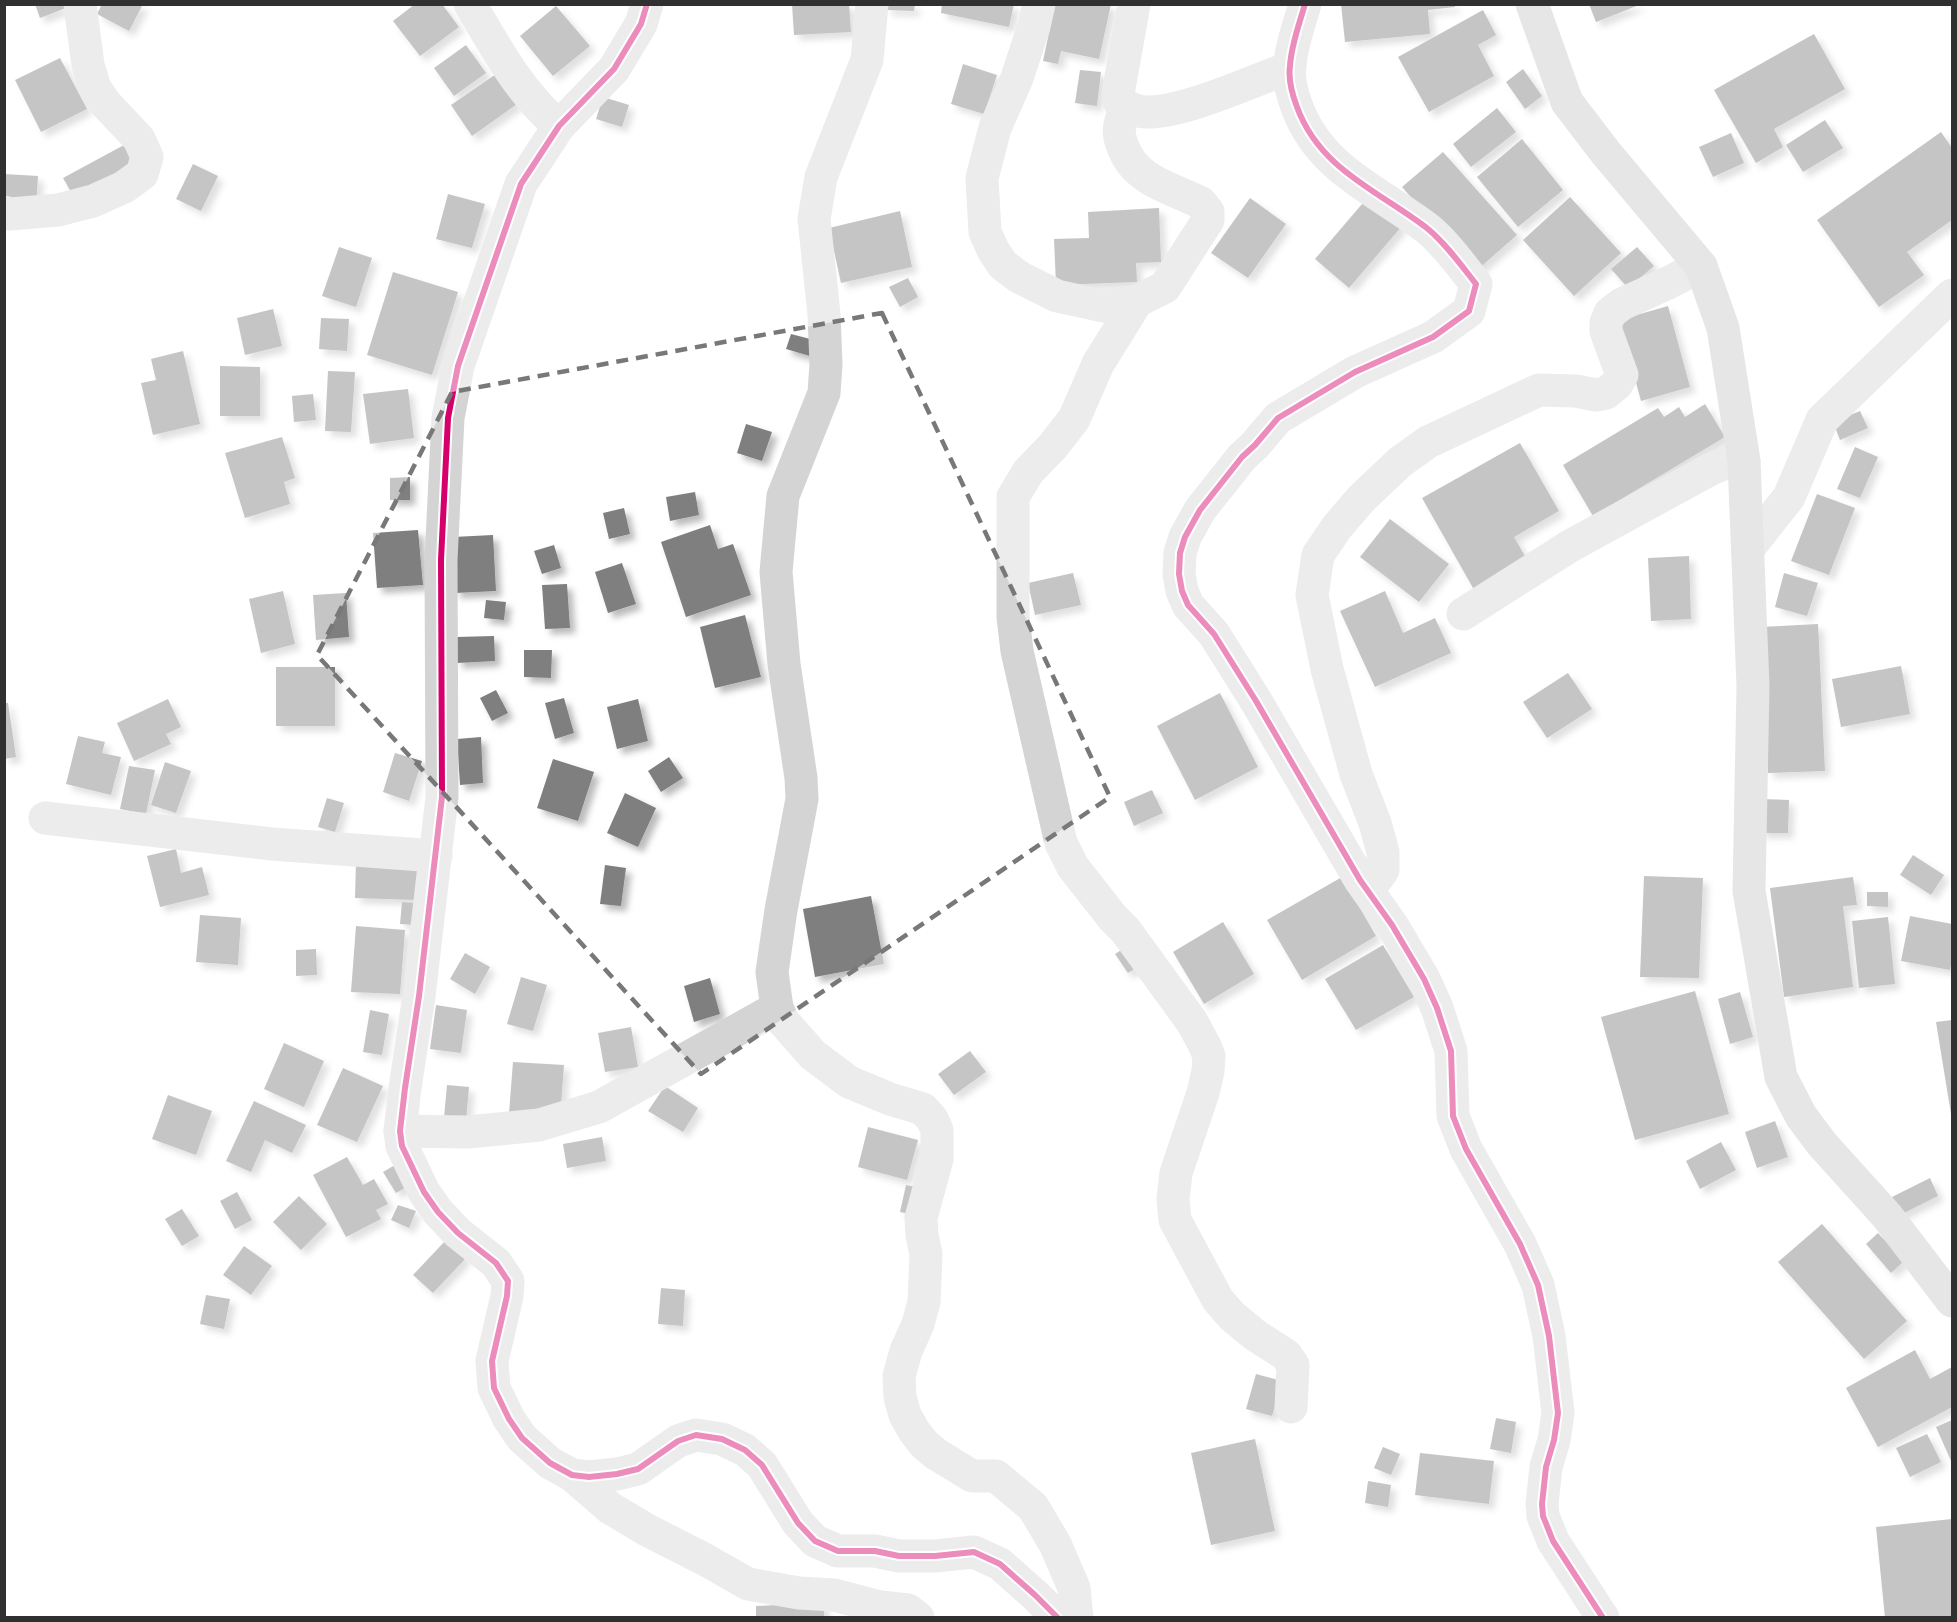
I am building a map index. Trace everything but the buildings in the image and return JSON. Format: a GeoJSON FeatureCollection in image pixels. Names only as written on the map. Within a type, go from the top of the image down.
{"type":"FeatureCollection","features":[{"type":"Feature","properties":{"kind":"main road"},"geometry":{"type":"LineString","coordinates":[[1532,4],[1567,102],[1606,153],[1701,266],[1723,328],[1744,461],[1753,686],[1749,891],[1781,1077],[1801,1116],[1822,1144],[1887,1216],[1953,1301]]}},
{"type":"Feature","properties":{"kind":"street"},"geometry":{"type":"LineString","coordinates":[[4,212],[10,214],[58,210],[93,201],[124,187],[142,174],[147,157],[139,139],[105,103],[95,88],[88,65],[80,4]]}},
{"type":"Feature","properties":{"kind":"street"},"geometry":{"type":"LineString","coordinates":[[470,4],[527,94],[540,110],[559,126]]}},
{"type":"Feature","properties":{"kind":"street"},"geometry":{"type":"LineString","coordinates":[[647,4],[641,24],[614,69],[559,126],[521,184],[458,366],[448,418],[441,560],[442,797],[400,1131],[402,1146],[424,1192],[458,1233],[496,1263],[508,1281],[507,1296],[492,1361],[494,1388],[509,1419],[529,1444],[550,1463],[572,1475],[610,1508],[748,1584],[799,1593],[834,1595],[880,1607],[908,1610],[918,1617]]}},
{"type":"Feature","properties":{"kind":"street"},"geometry":{"type":"LineString","coordinates":[[872,4],[867,60],[821,177],[814,219],[824,314],[826,364],[824,393],[783,496],[776,572],[784,664],[802,799],[772,972],[777,1008],[783,1021],[813,1055],[849,1082],[890,1099],[924,1109],[932,1119],[937,1130],[937,1159],[921,1218],[926,1254],[924,1302],[899,1376],[900,1397],[905,1415],[924,1444],[936,1454],[972,1476],[996,1476],[1033,1507],[1055,1544],[1074,1588],[1077,1617]]}},
{"type":"Feature","properties":{"kind":"street"},"geometry":{"type":"LineString","coordinates":[[1039,4],[1017,78],[995,128],[982,178],[985,232],[1003,266],[1019,277],[1057,296],[1103,306],[1137,301],[1165,286],[1208,220],[1208,212],[1201,203],[1139,173],[1126,155],[1119,138],[1119,126],[1123,115],[1134,110]]}},
{"type":"Feature","properties":{"kind":"street"},"geometry":{"type":"LineString","coordinates":[[1134,4],[1118,94],[1120,103],[1134,110],[1160,111],[1191,103],[1289,68]]}},
{"type":"Feature","properties":{"kind":"street"},"geometry":{"type":"LineString","coordinates":[[1305,4],[1289,68],[1292,92],[1302,120],[1321,148],[1340,167],[1374,194],[1428,230],[1444,244],[1476,284],[1469,311],[1433,337],[1356,372],[1278,418],[1242,457],[1200,510],[1185,537],[1180,553],[1180,582],[1188,605],[1220,644],[1368,891],[1419,970],[1437,1008],[1451,1051],[1453,1116],[1466,1149],[1520,1244],[1538,1285],[1549,1336],[1558,1413],[1554,1440],[1546,1467],[1543,1516],[1553,1541],[1604,1617]]}},
{"type":"Feature","properties":{"kind":"street"},"geometry":{"type":"LineString","coordinates":[[1368,891],[1383,870],[1383,852],[1375,823],[1356,774],[1327,669],[1312,595],[1318,555],[1360,499],[1400,462],[1428,442],[1539,390],[1576,391],[1596,395],[1606,393],[1617,384],[1622,375],[1606,332],[1606,323],[1610,313],[1622,304],[1701,266]]}},
{"type":"Feature","properties":{"kind":"street"},"geometry":{"type":"LineString","coordinates":[[1748,549],[1789,497],[1822,420],[1953,296]]}},
{"type":"Feature","properties":{"kind":"street"},"geometry":{"type":"LineString","coordinates":[[1137,301],[1098,364],[1074,419],[1053,446],[1028,472],[1013,497],[1013,617],[1017,651],[1061,843],[1073,867],[1126,931],[1192,1022],[1209,1056],[1203,1093],[1176,1173],[1173,1199],[1175,1220],[1218,1300],[1232,1316],[1255,1335],[1286,1355],[1293,1365],[1291,1407]]}},
{"type":"Feature","properties":{"kind":"street"},"geometry":{"type":"LineString","coordinates":[[1463,614],[1570,546],[1711,469],[1726,463],[1744,461]]}},
{"type":"Feature","properties":{"kind":"street"},"geometry":{"type":"LineString","coordinates":[[45,818],[272,843],[436,856]]}},
{"type":"Feature","properties":{"kind":"street"},"geometry":{"type":"LineString","coordinates":[[400,1131],[468,1132],[539,1125],[599,1107],[777,1008]]}},
{"type":"Feature","properties":{"kind":"street"},"geometry":{"type":"LineString","coordinates":[[572,1475],[589,1477],[638,1469],[678,1442],[696,1435],[722,1439],[745,1450],[762,1465],[798,1523],[815,1541],[838,1551],[875,1551],[899,1556],[935,1556],[974,1552],[1000,1563],[1058,1617]]}},
{"type":"Feature","properties":{"kind":"highlighted area"},"geometry":{"type":"Polygon","coordinates":[[[882,313],[1110,797],[701,1074],[317,655],[452,392],[882,313]]]}},
{"type":"Feature","properties":{"kind":"cycle path"},"geometry":{"type":"LineString","coordinates":[[647,4],[641,24],[614,69],[559,126],[521,184],[458,366],[448,418],[441,560],[442,797],[419,996],[400,1131],[402,1146],[424,1192],[438,1212],[458,1233],[496,1263],[508,1281],[507,1296],[492,1361],[494,1388],[509,1419],[522,1438],[550,1463],[572,1475],[589,1477],[617,1474],[638,1469],[678,1441],[696,1435],[722,1439],[745,1450],[762,1465],[798,1523],[815,1541],[838,1551],[875,1551],[899,1556],[935,1556],[974,1552],[1000,1564],[1058,1618]]}},
{"type":"Feature","properties":{"kind":"cycle path"},"geometry":{"type":"LineString","coordinates":[[1305,4],[1292,51],[1290,76],[1295,102],[1307,129],[1336,163],[1435,235],[1476,284],[1469,311],[1433,337],[1355,372],[1278,418],[1242,457],[1200,510],[1185,537],[1180,553],[1179,574],[1182,591],[1188,605],[1214,634],[1256,701],[1360,880],[1392,925],[1424,979],[1437,1008],[1451,1051],[1453,1116],[1466,1149],[1520,1244],[1538,1285],[1549,1336],[1558,1413],[1554,1440],[1546,1467],[1543,1516],[1553,1541],[1603,1618]]}}]}
